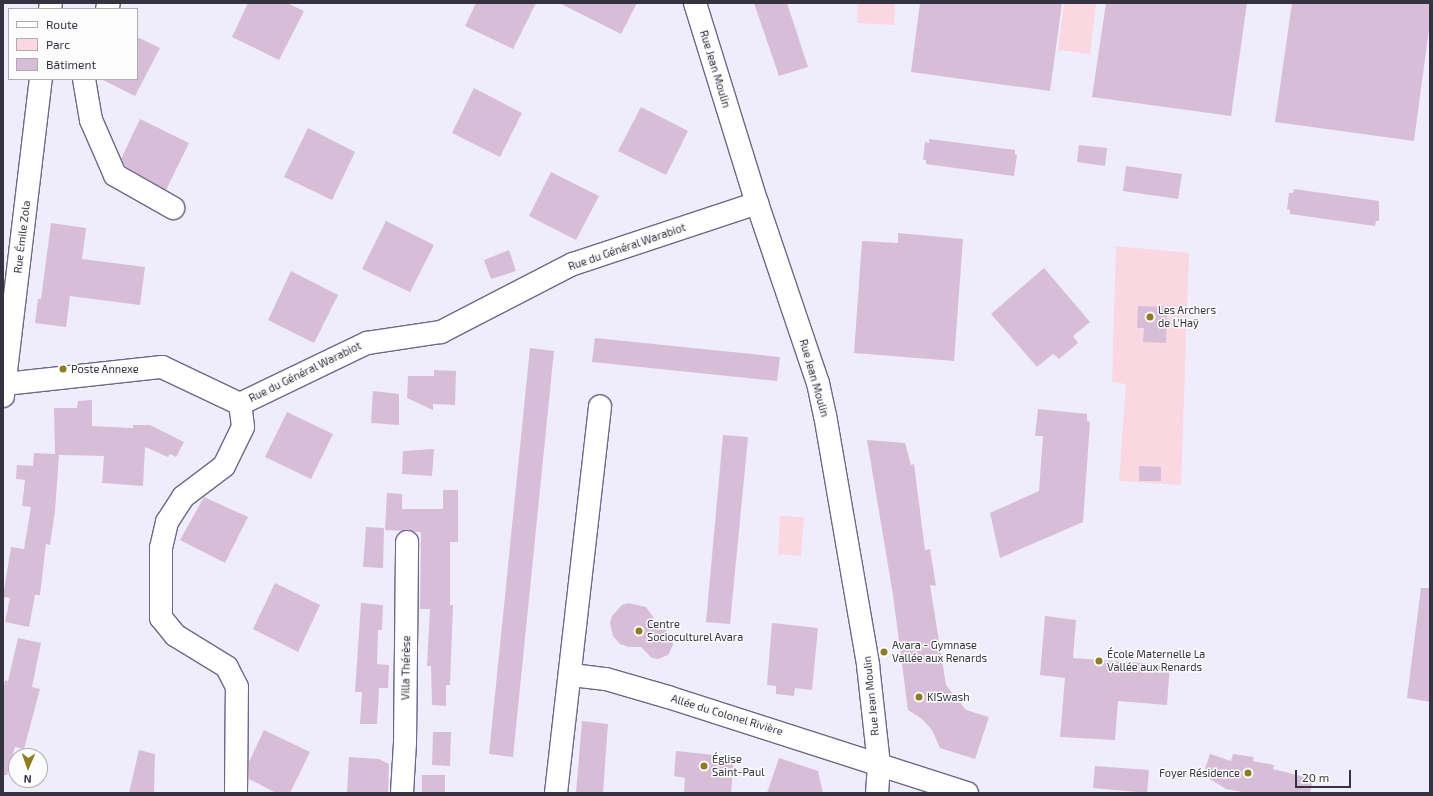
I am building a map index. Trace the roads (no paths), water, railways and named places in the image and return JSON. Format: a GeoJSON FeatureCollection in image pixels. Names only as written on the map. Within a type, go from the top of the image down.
{"type":"FeatureCollection","features":[{"type":"Feature","properties":{"kind":"street","name":"Rue Jean Moulin"},"geometry":{"type":"LineString","coordinates":[[695,3],[757,204],[818,383],[825,415],[867,657],[879,765],[877,793]]}},
{"type":"Feature","properties":{"kind":"street","name":"Rue Émile Zola"},"geometry":{"type":"LineString","coordinates":[[4,390],[41,80]]}},
{"type":"Feature","properties":{"kind":"street"},"geometry":{"type":"LineString","coordinates":[[84,80],[91,120],[115,175],[173,208]]}},
{"type":"Feature","properties":{"kind":"street","name":"Rue du Général Warabiot"},"geometry":{"type":"LineString","coordinates":[[4,390],[162,368],[240,404],[367,343],[441,332],[573,264],[757,204]]}},
{"type":"Feature","properties":{"kind":"street"},"geometry":{"type":"LineString","coordinates":[[236,793],[237,687],[227,667],[175,635],[161,618],[161,548],[167,522],[183,497],[224,466],[243,427],[240,404]]}},
{"type":"Feature","properties":{"kind":"street"},"geometry":{"type":"LineString","coordinates":[[556,793],[572,675],[600,406]]}},
{"type":"Feature","properties":{"kind":"street","name":"Villa Thérèse"},"geometry":{"type":"LineString","coordinates":[[402,793],[405,743],[407,542]]}},
{"type":"Feature","properties":{"kind":"street","name":"Allée du Colonel Rivière"},"geometry":{"type":"LineString","coordinates":[[572,675],[606,679],[646,690],[967,793]]}},
{"type":"Feature","properties":{"kind":"place","name":"Les Archers de L'Haÿ"},"geometry":{"type":"Point","coordinates":[1150,317]}},
{"type":"Feature","properties":{"kind":"place","name":"Poste Annexe"},"geometry":{"type":"Point","coordinates":[63,369]}},
{"type":"Feature","properties":{"kind":"place","name":"Centre Socioculturel Avara"},"geometry":{"type":"Point","coordinates":[639,631]}},
{"type":"Feature","properties":{"kind":"place","name":"Avara - Gymnase Vallée aux Renards"},"geometry":{"type":"Point","coordinates":[884,652]}},
{"type":"Feature","properties":{"kind":"place","name":"École Maternelle La Vallée aux Renards"},"geometry":{"type":"Point","coordinates":[1099,661]}},
{"type":"Feature","properties":{"kind":"place","name":"KISwash"},"geometry":{"type":"Point","coordinates":[919,697]}},
{"type":"Feature","properties":{"kind":"place","name":"Église Saint-Paul"},"geometry":{"type":"Point","coordinates":[704,766]}},
{"type":"Feature","properties":{"kind":"place","name":"Foyer Résidence"},"geometry":{"type":"Point","coordinates":[1248,773]}}]}
